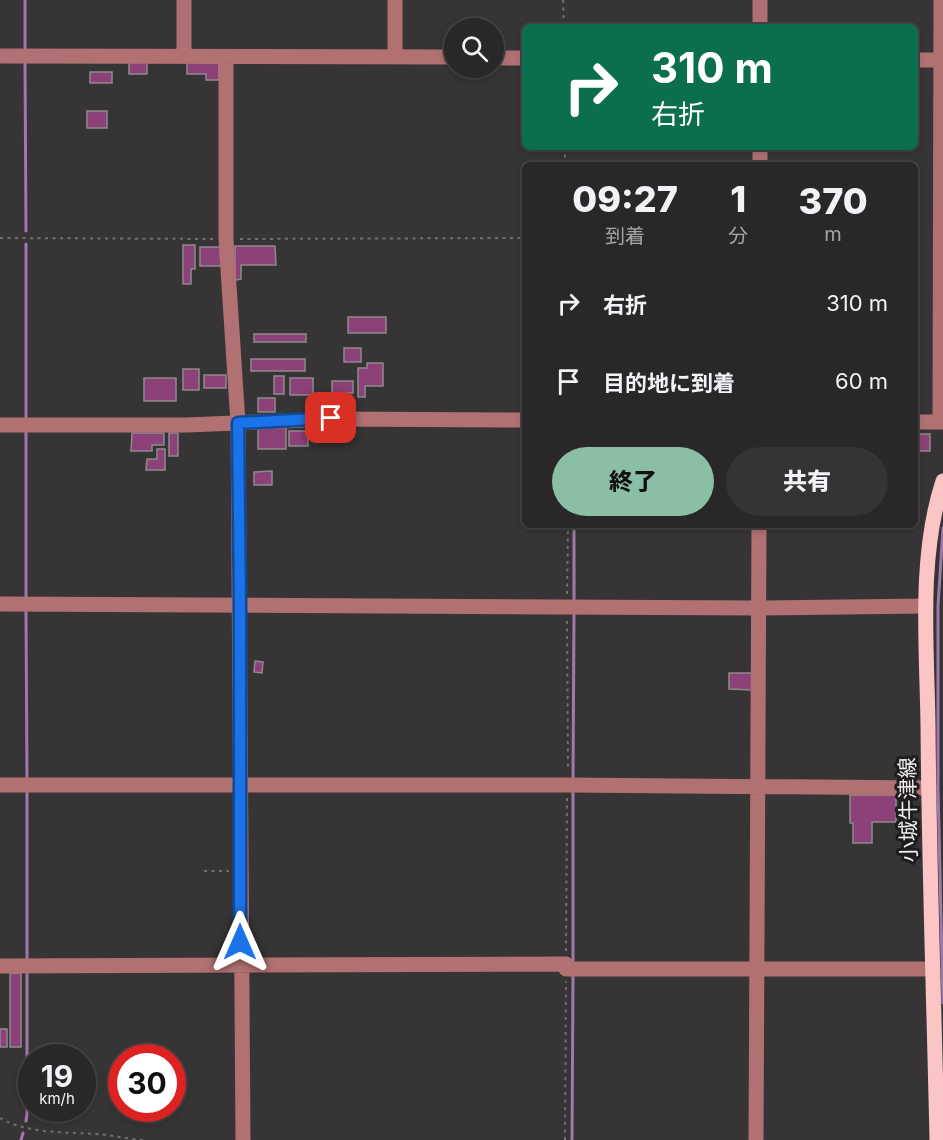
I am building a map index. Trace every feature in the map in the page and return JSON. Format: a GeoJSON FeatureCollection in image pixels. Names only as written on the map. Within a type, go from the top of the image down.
{"type":"FeatureCollection","features":[{"type":"Feature","properties":{"kind":"main road","name":"小城牛津線"},"geometry":{"type":"LineString","coordinates":[[937,1140],[938,991],[933,969],[926,606],[932,527],[943,481]]}},
{"type":"Feature","properties":{"kind":"street"},"geometry":{"type":"LineString","coordinates":[[184,0],[184,56]]}},
{"type":"Feature","properties":{"kind":"street"},"geometry":{"type":"LineString","coordinates":[[395,0],[395,57]]}},
{"type":"Feature","properties":{"kind":"street"},"geometry":{"type":"LineString","coordinates":[[760,0],[760,24]]}},
{"type":"Feature","properties":{"kind":"street"},"geometry":{"type":"LineString","coordinates":[[918,422],[942,422],[941,0]]}},
{"type":"Feature","properties":{"kind":"street"},"geometry":{"type":"LineString","coordinates":[[0,56],[444,57]]}},
{"type":"Feature","properties":{"kind":"street"},"geometry":{"type":"LineString","coordinates":[[226,57],[226,239],[238,423],[243,1140]]}},
{"type":"Feature","properties":{"kind":"street"},"geometry":{"type":"LineString","coordinates":[[504,58],[522,58]]}},
{"type":"Feature","properties":{"kind":"street"},"geometry":{"type":"LineString","coordinates":[[918,60],[942,60]]}},
{"type":"Feature","properties":{"kind":"street"},"geometry":{"type":"LineString","coordinates":[[0,425],[187,425],[331,418],[522,420]]}},
{"type":"Feature","properties":{"kind":"street"},"geometry":{"type":"LineString","coordinates":[[756,1140],[759,528]]}},
{"type":"Feature","properties":{"kind":"street"},"geometry":{"type":"LineString","coordinates":[[0,604],[567,608],[926,606]]}},
{"type":"Feature","properties":{"kind":"street"},"geometry":{"type":"LineString","coordinates":[[0,785],[568,785],[928,788]]}},
{"type":"Feature","properties":{"kind":"street"},"geometry":{"type":"LineString","coordinates":[[0,966],[933,969]]}},
{"type":"Feature","properties":{"kind":"path"},"geometry":{"type":"LineString","coordinates":[[563,0],[564,24]]}},
{"type":"Feature","properties":{"kind":"path"},"geometry":{"type":"LineString","coordinates":[[0,237],[522,238]]}},
{"type":"Feature","properties":{"kind":"path"},"geometry":{"type":"LineString","coordinates":[[565,1140],[570,968],[568,528]]}},
{"type":"Feature","properties":{"kind":"path"},"geometry":{"type":"LineString","coordinates":[[204,871],[240,871]]}},
{"type":"Feature","properties":{"kind":"path"},"geometry":{"type":"LineString","coordinates":[[0,1118],[26,1127],[45,1130],[143,1140]]}},
{"type":"Feature","properties":{"kind":"building"},"geometry":{"type":"Polygon","coordinates":[[[129,62],[147,62],[147,74],[129,74],[129,62]]]}},
{"type":"Feature","properties":{"kind":"building"},"geometry":{"type":"Polygon","coordinates":[[[187,62],[219,62],[219,80],[206,80],[206,74],[187,74],[187,62]]]}},
{"type":"Feature","properties":{"kind":"building"},"geometry":{"type":"Polygon","coordinates":[[[90,72],[112,72],[112,83],[90,83],[90,72]]]}},
{"type":"Feature","properties":{"kind":"building"},"geometry":{"type":"Polygon","coordinates":[[[87,111],[107,111],[107,128],[87,128],[87,111]]]}},
{"type":"Feature","properties":{"kind":"building"},"geometry":{"type":"Polygon","coordinates":[[[183,245],[195,245],[195,269],[191,269],[191,284],[183,284],[183,245]]]}},
{"type":"Feature","properties":{"kind":"building"},"geometry":{"type":"Polygon","coordinates":[[[235,246],[275,246],[276,265],[241,265],[241,279],[235,280],[235,246]]]}},
{"type":"Feature","properties":{"kind":"building"},"geometry":{"type":"Polygon","coordinates":[[[200,247],[220,247],[221,266],[200,266],[200,247]]]}},
{"type":"Feature","properties":{"kind":"building"},"geometry":{"type":"Polygon","coordinates":[[[348,317],[386,317],[386,333],[348,333],[348,317]]]}},
{"type":"Feature","properties":{"kind":"building"},"geometry":{"type":"Polygon","coordinates":[[[254,334],[306,334],[306,342],[254,342],[254,334]]]}},
{"type":"Feature","properties":{"kind":"building"},"geometry":{"type":"Polygon","coordinates":[[[344,348],[361,348],[361,362],[344,362],[344,348]]]}},
{"type":"Feature","properties":{"kind":"building"},"geometry":{"type":"Polygon","coordinates":[[[251,359],[305,359],[305,371],[251,371],[251,359]]]}},
{"type":"Feature","properties":{"kind":"building"},"geometry":{"type":"Polygon","coordinates":[[[367,363],[383,363],[383,386],[365,386],[365,397],[358,397],[358,368],[367,368],[367,363]]]}},
{"type":"Feature","properties":{"kind":"building"},"geometry":{"type":"Polygon","coordinates":[[[183,369],[199,369],[199,390],[183,390],[183,369]]]}},
{"type":"Feature","properties":{"kind":"building"},"geometry":{"type":"Polygon","coordinates":[[[204,375],[226,375],[226,388],[204,388],[204,375]]]}},
{"type":"Feature","properties":{"kind":"building"},"geometry":{"type":"Polygon","coordinates":[[[274,376],[284,376],[284,394],[274,394],[274,376]]]}},
{"type":"Feature","properties":{"kind":"building"},"geometry":{"type":"Polygon","coordinates":[[[144,378],[176,378],[176,401],[144,401],[144,378]]]}},
{"type":"Feature","properties":{"kind":"building"},"geometry":{"type":"Polygon","coordinates":[[[290,378],[313,378],[313,395],[290,395],[290,378]]]}},
{"type":"Feature","properties":{"kind":"building"},"geometry":{"type":"Polygon","coordinates":[[[332,381],[353,381],[353,393],[332,393],[332,381]]]}},
{"type":"Feature","properties":{"kind":"building"},"geometry":{"type":"Polygon","coordinates":[[[258,398],[275,398],[275,412],[258,412],[258,398]]]}},
{"type":"Feature","properties":{"kind":"building"},"geometry":{"type":"Polygon","coordinates":[[[258,427],[286,427],[286,449],[258,449],[258,427]]]}},
{"type":"Feature","properties":{"kind":"building"},"geometry":{"type":"Polygon","coordinates":[[[289,431],[308,431],[308,446],[289,446],[289,431]]]}},
{"type":"Feature","properties":{"kind":"building"},"geometry":{"type":"Polygon","coordinates":[[[132,433],[164,433],[164,445],[152,445],[152,451],[131,451],[132,433]]]}},
{"type":"Feature","properties":{"kind":"building"},"geometry":{"type":"Polygon","coordinates":[[[169,433],[178,433],[178,456],[169,456],[169,433]]]}},
{"type":"Feature","properties":{"kind":"building"},"geometry":{"type":"Polygon","coordinates":[[[918,434],[930,434],[930,451],[918,451],[918,434]]]}},
{"type":"Feature","properties":{"kind":"building"},"geometry":{"type":"Polygon","coordinates":[[[157,449],[165,449],[165,470],[146,470],[147,459],[157,459],[157,449]]]}},
{"type":"Feature","properties":{"kind":"building"},"geometry":{"type":"Polygon","coordinates":[[[272,471],[272,485],[254,485],[254,472],[272,471]]]}},
{"type":"Feature","properties":{"kind":"building"},"geometry":{"type":"Polygon","coordinates":[[[255,661],[263,662],[262,673],[254,672],[255,661]]]}},
{"type":"Feature","properties":{"kind":"building"},"geometry":{"type":"Polygon","coordinates":[[[729,673],[752,673],[752,690],[729,689],[729,673]]]}},
{"type":"Feature","properties":{"kind":"building"},"geometry":{"type":"Polygon","coordinates":[[[850,795],[896,795],[896,822],[872,822],[872,843],[853,843],[850,795]]]}},
{"type":"Feature","properties":{"kind":"building"},"geometry":{"type":"Polygon","coordinates":[[[10,973],[21,973],[21,1044],[18,1044],[18,1047],[10,1047],[10,973]]]}},
{"type":"Feature","properties":{"kind":"building"},"geometry":{"type":"Polygon","coordinates":[[[0,1029],[7,1029],[7,1047],[0,1047],[0,1029]]]}},
{"type":"Feature","properties":{"kind":"waterway"},"geometry":{"type":"LineString","coordinates":[[25,0],[25,51]]}},
{"type":"Feature","properties":{"kind":"waterway"},"geometry":{"type":"LineString","coordinates":[[25,61],[26,231]]}},
{"type":"Feature","properties":{"kind":"waterway"},"geometry":{"type":"LineString","coordinates":[[26,244],[26,419]]}},
{"type":"Feature","properties":{"kind":"waterway"},"geometry":{"type":"LineString","coordinates":[[26,431],[26,597]]}},
{"type":"Feature","properties":{"kind":"waterway"},"geometry":{"type":"LineString","coordinates":[[574,528],[574,601]]}},
{"type":"Feature","properties":{"kind":"waterway"},"geometry":{"type":"LineString","coordinates":[[943,528],[938,606],[938,788],[943,1003]]}},
{"type":"Feature","properties":{"kind":"waterway"},"geometry":{"type":"LineString","coordinates":[[26,611],[27,780]]}},
{"type":"Feature","properties":{"kind":"waterway"},"geometry":{"type":"LineString","coordinates":[[573,781],[574,612]]}},
{"type":"Feature","properties":{"kind":"waterway"},"geometry":{"type":"LineString","coordinates":[[27,790],[27,959]]}},
{"type":"Feature","properties":{"kind":"waterway"},"geometry":{"type":"LineString","coordinates":[[573,791],[573,964]]}},
{"type":"Feature","properties":{"kind":"waterway"},"geometry":{"type":"LineString","coordinates":[[27,971],[27,1044]]}},
{"type":"Feature","properties":{"kind":"waterway"},"geometry":{"type":"LineString","coordinates":[[572,1140],[573,974]]}},
{"type":"Feature","properties":{"kind":"waterway"},"geometry":{"type":"LineString","coordinates":[[21,1140],[23,1133]]}},
{"type":"Feature","properties":{"kind":"route"},"geometry":{"type":"LineString","coordinates":[[240,942],[238,423],[331,418]]}}]}
